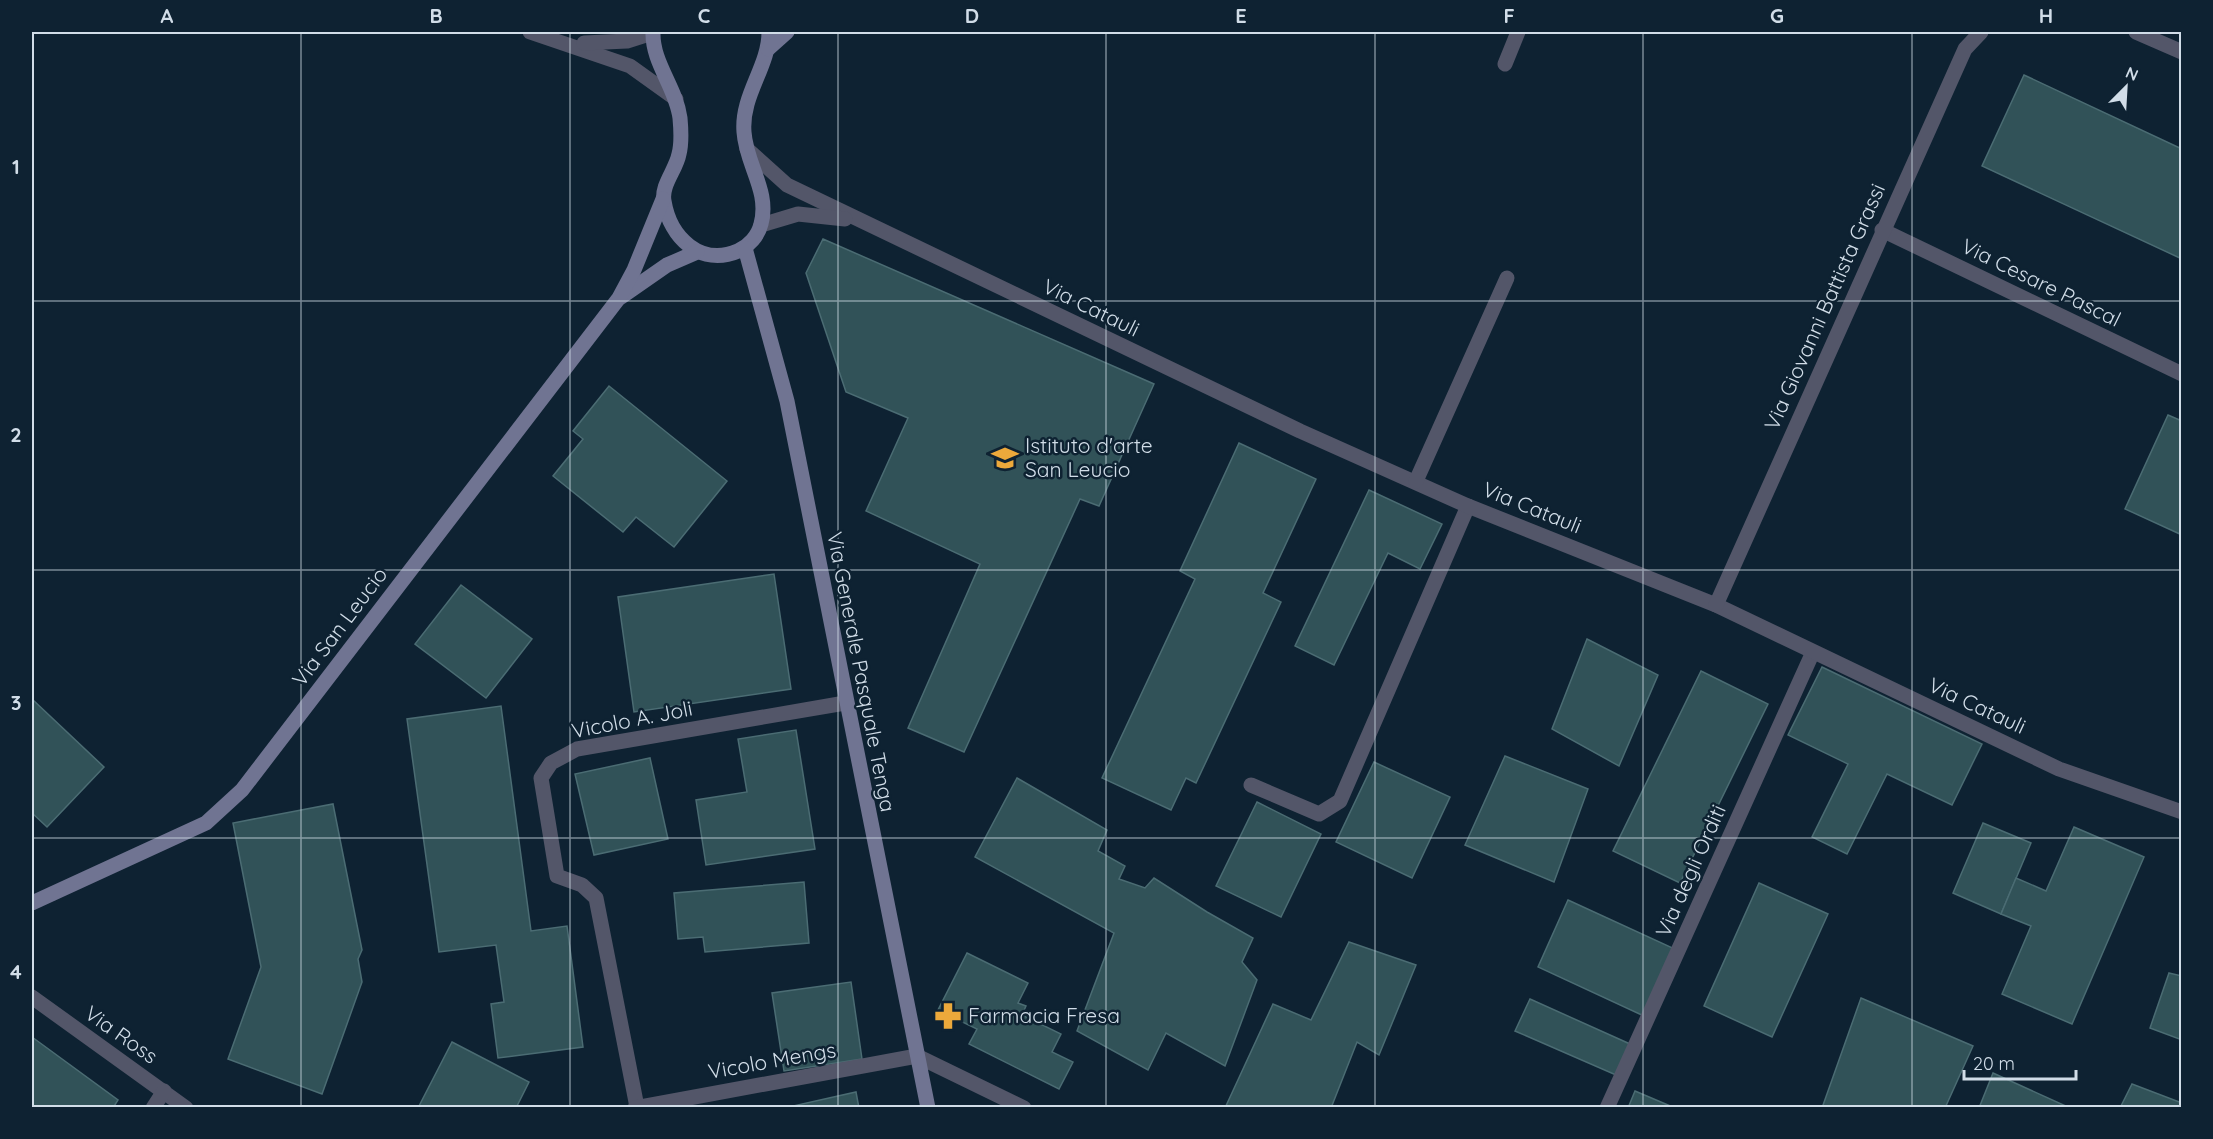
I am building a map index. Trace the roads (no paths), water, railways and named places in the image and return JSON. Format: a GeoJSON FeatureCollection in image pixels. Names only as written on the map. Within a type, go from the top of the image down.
{"type":"FeatureCollection","features":[{"type":"Feature","properties":{"kind":"street"},"geometry":{"type":"LineString","coordinates":[[530,32],[569,43],[630,66],[676,99]]}},
{"type":"Feature","properties":{"kind":"street"},"geometry":{"type":"LineString","coordinates":[[569,43],[609,44],[652,32]]}},
{"type":"Feature","properties":{"kind":"street","name":"Via San Leucio"},"geometry":{"type":"LineString","coordinates":[[32,903],[206,823],[242,790],[619,298],[634,270],[679,154],[680,117],[676,99],[660,67],[652,32]]}},
{"type":"Feature","properties":{"kind":"street"},"geometry":{"type":"LineString","coordinates":[[663,199],[668,216],[680,237],[697,252],[715,257],[745,248],[756,236],[761,225],[765,200],[747,149],[743,130],[746,104],[768,49],[769,32]]}},
{"type":"Feature","properties":{"kind":"street"},"geometry":{"type":"LineString","coordinates":[[768,49],[786,32]]}},
{"type":"Feature","properties":{"kind":"street"},"geometry":{"type":"LineString","coordinates":[[1505,64],[1518,32]]}},
{"type":"Feature","properties":{"kind":"street","name":"Via Giovanni Battista Grassi"},"geometry":{"type":"LineString","coordinates":[[1716,605],[1965,49],[1981,32]]}},
{"type":"Feature","properties":{"kind":"street"},"geometry":{"type":"LineString","coordinates":[[2136,32],[2181,52]]}},
{"type":"Feature","properties":{"kind":"street","name":"Via Catauli"},"geometry":{"type":"LineString","coordinates":[[747,149],[787,185],[1300,431],[1468,506],[1716,605],[2059,769],[2181,812]]}},
{"type":"Feature","properties":{"kind":"street","name":"Via Catauli"},"geometry":{"type":"LineString","coordinates":[[761,225],[798,214],[821,215],[874,227]]}},
{"type":"Feature","properties":{"kind":"street","name":"Via Cesare Pascal"},"geometry":{"type":"LineString","coordinates":[[1882,230],[2181,374]]}},
{"type":"Feature","properties":{"kind":"street","name":"Via Generale Pasquale Tenga"},"geometry":{"type":"LineString","coordinates":[[745,248],[787,401],[845,703],[928,1107]]}},
{"type":"Feature","properties":{"kind":"street","name":"Via San Leucio"},"geometry":{"type":"LineString","coordinates":[[619,298],[667,266],[697,252]]}},
{"type":"Feature","properties":{"kind":"street"},"geometry":{"type":"LineString","coordinates":[[1416,481],[1507,278]]}},
{"type":"Feature","properties":{"kind":"street"},"geometry":{"type":"LineString","coordinates":[[1251,785],[1319,814],[1340,801],[1468,506]]}},
{"type":"Feature","properties":{"kind":"street","name":"Via degli Orditi"},"geometry":{"type":"LineString","coordinates":[[1607,1107],[1813,652]]}},
{"type":"Feature","properties":{"kind":"street","name":"Vicolo A. Joli"},"geometry":{"type":"LineString","coordinates":[[636,1107],[596,898],[582,885],[557,876],[541,778],[550,763],[577,749],[845,703]]}},
{"type":"Feature","properties":{"kind":"street","name":"Via Ross"},"geometry":{"type":"LineString","coordinates":[[32,997],[186,1107]]}},
{"type":"Feature","properties":{"kind":"street"},"geometry":{"type":"LineString","coordinates":[[916,1056],[1023,1107]]}},
{"type":"Feature","properties":{"kind":"street","name":"Vicolo Mengs"},"geometry":{"type":"LineString","coordinates":[[636,1107],[916,1056]]}},
{"type":"Feature","properties":{"kind":"street"},"geometry":{"type":"LineString","coordinates":[[153,1107],[164,1092]]}},
{"type":"Feature","properties":{"kind":"place","name":"Istituto d'arte San Leucio"},"geometry":{"type":"Point","coordinates":[1005,458]}},
{"type":"Feature","properties":{"kind":"place","name":"Farmacia Fresa"},"geometry":{"type":"Point","coordinates":[948,1016]}}]}
